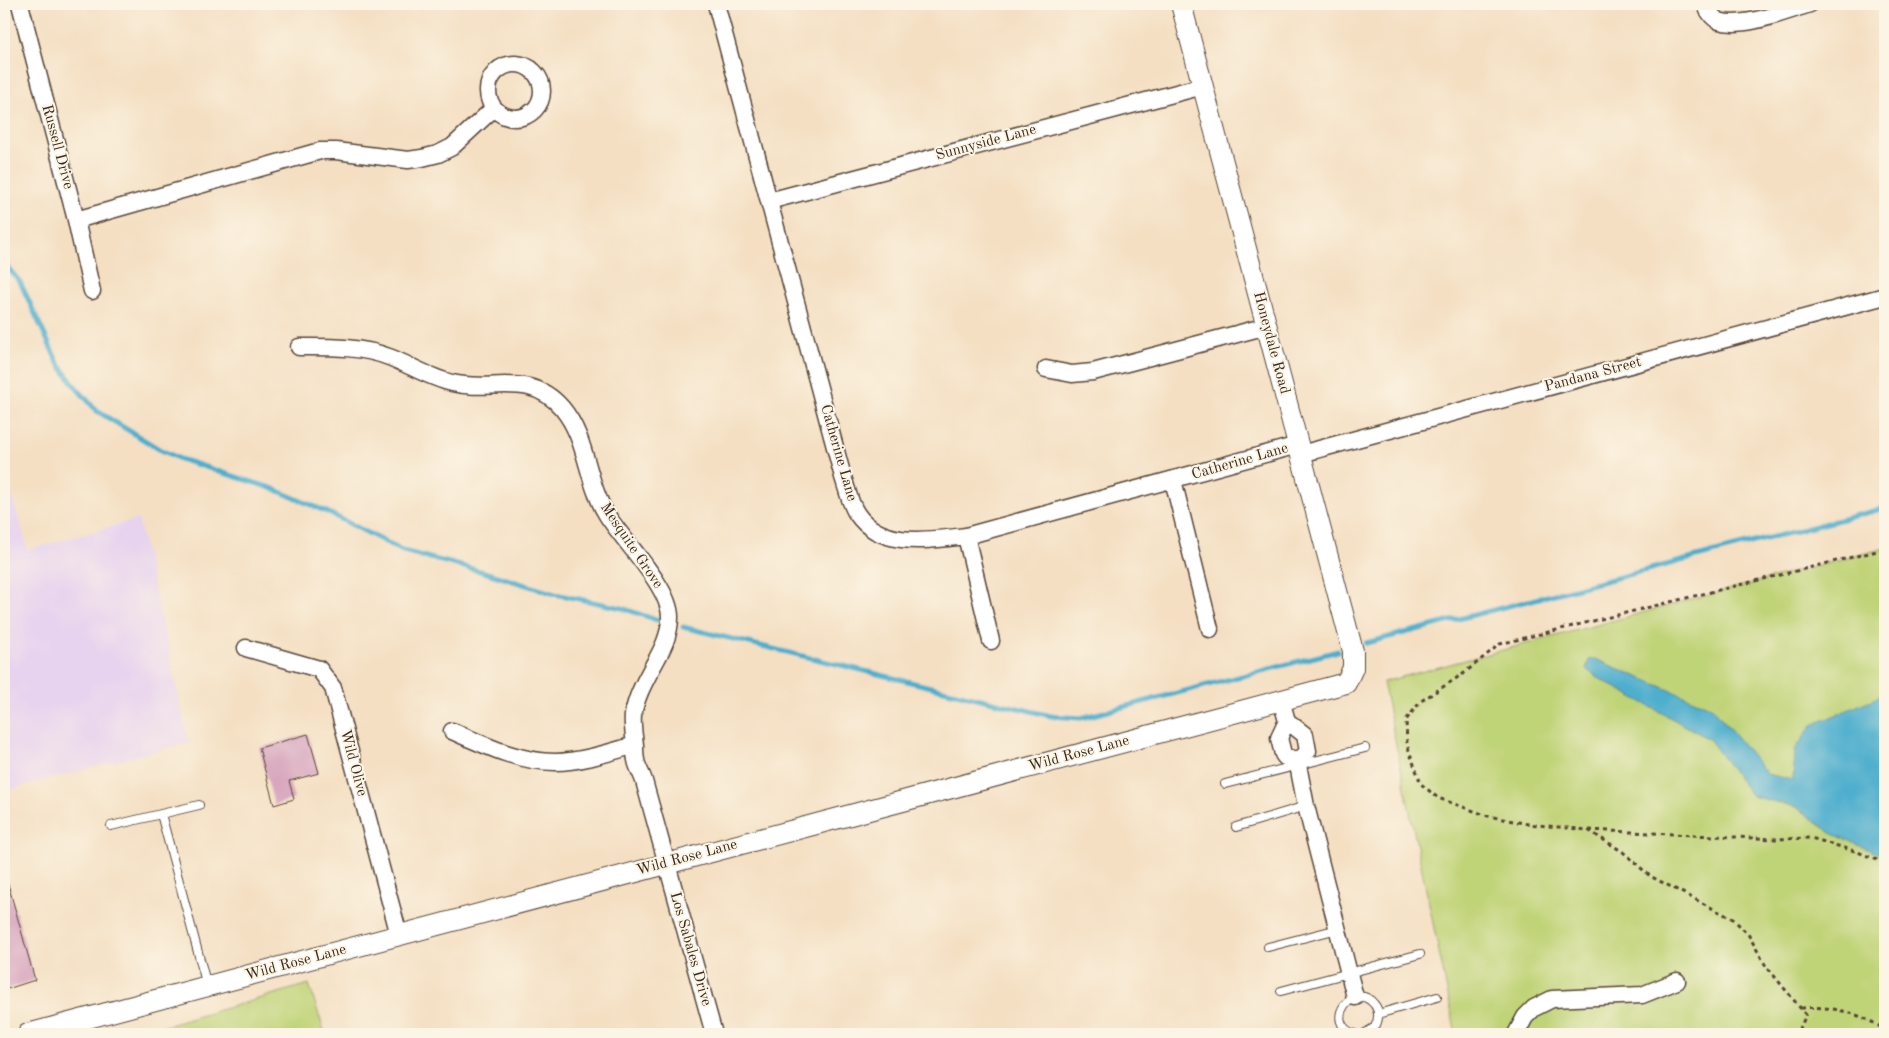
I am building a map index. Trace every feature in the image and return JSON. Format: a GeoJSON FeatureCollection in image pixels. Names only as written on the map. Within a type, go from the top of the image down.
{"type":"FeatureCollection","features":[{"type":"Feature","properties":{"kind":"street","name":"Russell Drive"},"geometry":{"type":"LineString","coordinates":[[20,4],[76,220],[92,291]]}},
{"type":"Feature","properties":{"kind":"street","name":"Catherine Lane"},"geometry":{"type":"LineString","coordinates":[[716,4],[843,478],[856,513],[866,525],[881,534],[916,541],[966,536],[1173,480],[1300,450]]}},
{"type":"Feature","properties":{"kind":"street","name":"Honeydale Road"},"geometry":{"type":"LineString","coordinates":[[1181,4],[1353,651],[1353,668],[1346,682]]}},
{"type":"Feature","properties":{"kind":"street"},"geometry":{"type":"LineString","coordinates":[[1706,4],[1708,12],[1718,21],[1734,23],[1748,22],[1810,4]]}},
{"type":"Feature","properties":{"kind":"street","name":"Sunnyside Lane"},"geometry":{"type":"LineString","coordinates":[[769,201],[1203,86]]}},
{"type":"Feature","properties":{"kind":"street"},"geometry":{"type":"LineString","coordinates":[[76,220],[320,151],[336,151],[408,160],[438,154],[452,147],[493,108]]}},
{"type":"Feature","properties":{"kind":"street","name":"Pandana Street"},"geometry":{"type":"LineString","coordinates":[[1300,450],[1885,296]]}},
{"type":"Feature","properties":{"kind":"street"},"geometry":{"type":"LineString","coordinates":[[1046,369],[1072,374],[1093,372],[1267,326]]}},
{"type":"Feature","properties":{"kind":"street","name":"Mesquite Grove"},"geometry":{"type":"LineString","coordinates":[[300,347],[356,349],[374,352],[389,356],[452,383],[466,386],[497,384],[527,386],[541,391],[563,409],[580,438],[603,508],[652,576],[666,599],[670,614],[670,628],[665,643],[643,686],[633,716],[636,760],[644,781],[666,864]]}},
{"type":"Feature","properties":{"kind":"street"},"geometry":{"type":"LineString","coordinates":[[1173,480],[1210,629]]}},
{"type":"Feature","properties":{"kind":"street"},"geometry":{"type":"LineString","coordinates":[[966,536],[991,641]]}},
{"type":"Feature","properties":{"kind":"street","name":"Wild Olive"},"geometry":{"type":"LineString","coordinates":[[246,648],[319,669],[333,688],[399,935]]}},
{"type":"Feature","properties":{"kind":"street","name":"Wild Rose Lane"},"geometry":{"type":"LineString","coordinates":[[28,1034],[1346,682]]}},
{"type":"Feature","properties":{"kind":"street"},"geometry":{"type":"LineString","coordinates":[[1281,700],[1286,721],[1279,738],[1283,754],[1285,757],[1299,763]]}},
{"type":"Feature","properties":{"kind":"street"},"geometry":{"type":"LineString","coordinates":[[1286,721],[1304,735],[1308,751],[1299,763],[1306,806],[1355,998]]}},
{"type":"Feature","properties":{"kind":"street"},"geometry":{"type":"LineString","coordinates":[[452,731],[504,753],[555,762],[598,756],[635,745]]}},
{"type":"Feature","properties":{"kind":"street","name":"Los Sabales Drive"},"geometry":{"type":"LineString","coordinates":[[666,864],[714,1034]]}},
{"type":"Feature","properties":{"kind":"street"},"geometry":{"type":"LineString","coordinates":[[1516,1034],[1525,1017],[1534,1008],[1552,999],[1642,995],[1677,981]]}},
{"type":"Feature","properties":{"kind":"lane"},"geometry":{"type":"LineString","coordinates":[[1225,784],[1299,763],[1365,748]]}},
{"type":"Feature","properties":{"kind":"lane"},"geometry":{"type":"LineString","coordinates":[[111,826],[200,805]]}},
{"type":"Feature","properties":{"kind":"lane"},"geometry":{"type":"LineString","coordinates":[[1236,827],[1306,806]]}},
{"type":"Feature","properties":{"kind":"lane"},"geometry":{"type":"LineString","coordinates":[[161,814],[207,986]]}},
{"type":"Feature","properties":{"kind":"lane"},"geometry":{"type":"LineString","coordinates":[[1268,947],[1338,929]]}},
{"type":"Feature","properties":{"kind":"lane"},"geometry":{"type":"LineString","coordinates":[[1281,991],[1420,954]]}},
{"type":"Feature","properties":{"kind":"lane"},"geometry":{"type":"LineString","coordinates":[[1355,1034],[1348,1031],[1344,1026],[1341,1015],[1345,1004],[1355,998],[1362,997],[1373,1003],[1378,1014],[1375,1027],[1364,1034]]}},
{"type":"Feature","properties":{"kind":"lane"},"geometry":{"type":"LineString","coordinates":[[1378,1014],[1437,998]]}},
{"type":"Feature","properties":{"kind":"path"},"geometry":{"type":"LineString","coordinates":[[1885,549],[1500,644],[1463,674],[1421,701],[1406,720],[1407,745],[1421,784],[1438,798],[1488,816],[1528,824],[1588,830],[1776,839],[1810,838],[1858,852],[1885,863]]}},
{"type":"Feature","properties":{"kind":"path"},"geometry":{"type":"LineString","coordinates":[[1588,830],[1623,852],[1650,876],[1733,920],[1748,934],[1766,966],[1806,1015],[1800,1028],[1792,1034]]}},
{"type":"Feature","properties":{"kind":"path"},"geometry":{"type":"LineString","coordinates":[[1801,1008],[1818,1006],[1844,1011],[1885,1030]]}},
{"type":"Feature","properties":{"kind":"shaded area"},"geometry":{"type":"Polygon","coordinates":[[[4,469],[28,550],[138,519],[189,742],[4,791],[4,469]]]}},
{"type":"Feature","properties":{"kind":"green space"},"geometry":{"type":"Polygon","coordinates":[[[1885,548],[1885,1034],[1456,1034],[1383,682],[1885,548]]]}},
{"type":"Feature","properties":{"kind":"green space"},"geometry":{"type":"Polygon","coordinates":[[[309,984],[325,1034],[138,1034],[309,984]]]}},
{"type":"Feature","properties":{"kind":"water"},"geometry":{"type":"Polygon","coordinates":[[[1595,659],[1713,708],[1767,774],[1793,780],[1795,750],[1812,725],[1885,694],[1885,852],[1876,853],[1831,833],[1796,807],[1752,796],[1709,739],[1602,680],[1586,669],[1589,660],[1595,659]]]}},
{"type":"Feature","properties":{"kind":"building"},"geometry":{"type":"Polygon","coordinates":[[[308,734],[319,773],[289,781],[294,799],[274,805],[259,748],[308,734]]]}},
{"type":"Feature","properties":{"kind":"building"},"geometry":{"type":"Polygon","coordinates":[[[4,884],[8,884],[35,980],[4,990],[4,884]]]}},
{"type":"Feature","properties":{"kind":"waterway"},"geometry":{"type":"LineString","coordinates":[[4,263],[20,282],[57,361],[74,385],[97,411],[159,449],[180,459],[274,489],[327,512],[403,551],[484,572],[555,594],[622,608],[657,620]]}},
{"type":"Feature","properties":{"kind":"waterway"},"geometry":{"type":"LineString","coordinates":[[1366,643],[1885,508]]}},
{"type":"Feature","properties":{"kind":"waterway"},"geometry":{"type":"LineString","coordinates":[[683,627],[1051,716],[1081,718],[1338,651]]}}]}
